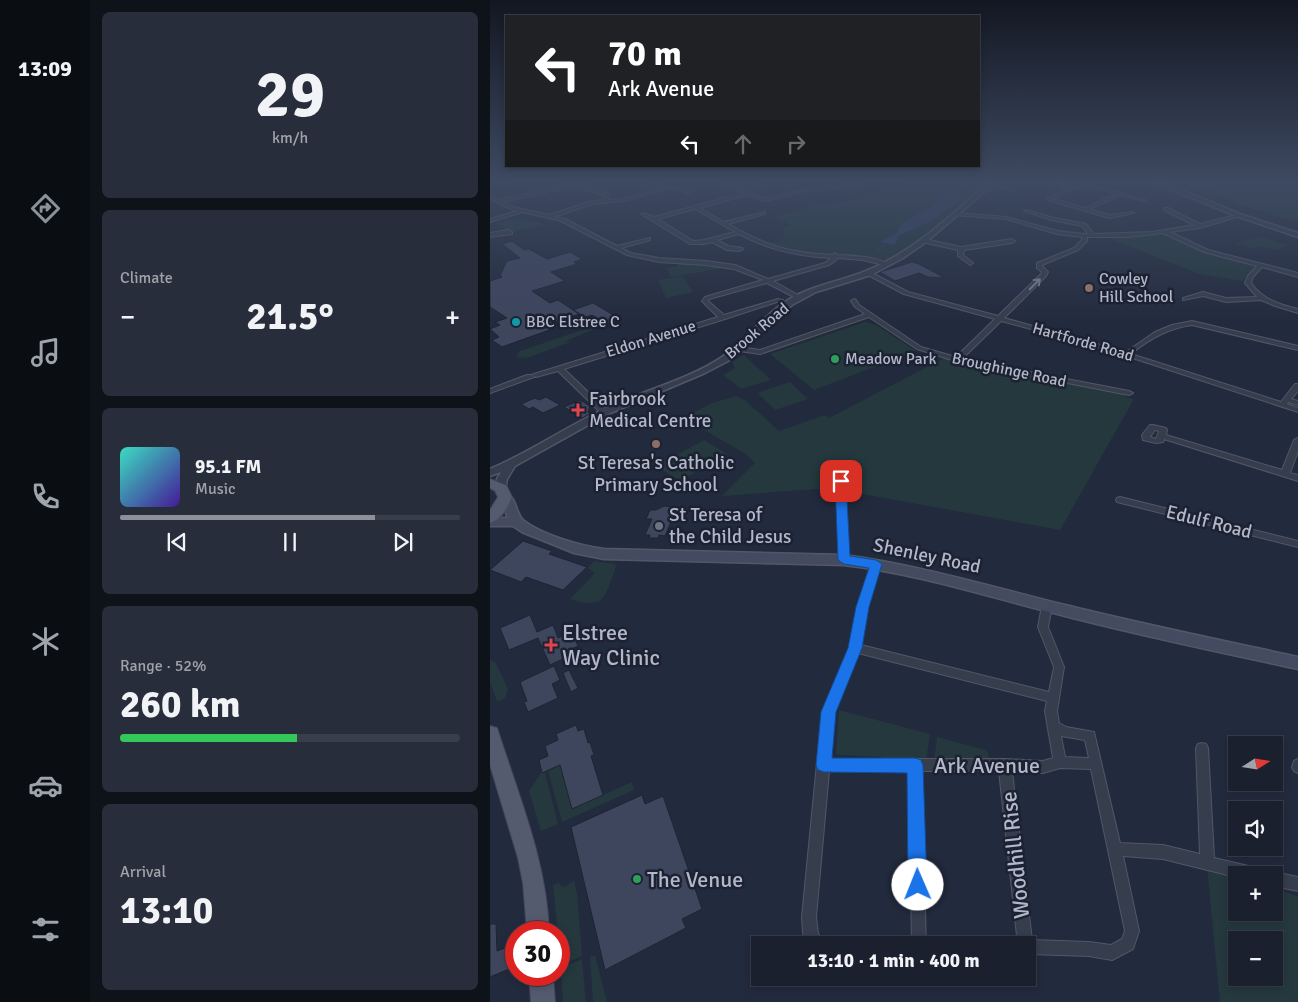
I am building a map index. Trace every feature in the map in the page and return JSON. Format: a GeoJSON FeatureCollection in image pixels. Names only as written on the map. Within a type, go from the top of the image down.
{"type":"FeatureCollection","features":[{"type":"Feature","properties":{"kind":"main road"},"geometry":{"type":"LineString","coordinates":[[490,518],[498,511],[498,489]]}},
{"type":"Feature","properties":{"kind":"main road"},"geometry":{"type":"LineString","coordinates":[[498,489],[516,522]]}},
{"type":"Feature","properties":{"kind":"main road","name":"Shenley Road"},"geometry":{"type":"LineString","coordinates":[[490,522],[516,522],[579,550],[604,554],[844,560],[876,564],[934,576],[1046,606],[1298,663]]}},
{"type":"Feature","properties":{"kind":"main road"},"geometry":{"type":"LineString","coordinates":[[490,734],[529,858],[534,883],[537,921]]}},
{"type":"Feature","properties":{"kind":"main road"},"geometry":{"type":"LineString","coordinates":[[542,986],[543,1002]]}},
{"type":"Feature","properties":{"kind":"street"},"geometry":{"type":"LineString","coordinates":[[581,230],[615,248],[648,258],[735,267],[770,281],[798,298]]}},
{"type":"Feature","properties":{"kind":"street"},"geometry":{"type":"LineString","coordinates":[[671,230],[691,242],[701,243],[740,232]]}},
{"type":"Feature","properties":{"kind":"street"},"geometry":{"type":"LineString","coordinates":[[736,230],[777,250],[866,258],[887,264]]}},
{"type":"Feature","properties":{"kind":"street","name":"Brook Road"},"geometry":{"type":"LineString","coordinates":[[490,473],[511,464],[605,412],[714,366],[739,349],[781,304],[823,287],[868,273],[887,264],[924,241],[937,230]]}},
{"type":"Feature","properties":{"kind":"street"},"geometry":{"type":"LineString","coordinates":[[1048,230],[1084,236],[1172,230]]}},
{"type":"Feature","properties":{"kind":"street"},"geometry":{"type":"LineString","coordinates":[[1087,230],[1092,236]]}},
{"type":"Feature","properties":{"kind":"street"},"geometry":{"type":"LineString","coordinates":[[1285,230],[1298,234]]}},
{"type":"Feature","properties":{"kind":"street"},"geometry":{"type":"LineString","coordinates":[[1163,231],[1206,250],[1298,274]]}},
{"type":"Feature","properties":{"kind":"street"},"geometry":{"type":"LineString","coordinates":[[490,235],[510,233]]}},
{"type":"Feature","properties":{"kind":"street"},"geometry":{"type":"LineString","coordinates":[[957,360],[1046,273],[1040,268],[1040,264],[1076,249],[1085,240],[1084,236]]}},
{"type":"Feature","properties":{"kind":"street"},"geometry":{"type":"LineString","coordinates":[[615,248],[648,239]]}},
{"type":"Feature","properties":{"kind":"street"},"geometry":{"type":"LineString","coordinates":[[713,240],[727,248],[740,249]]}},
{"type":"Feature","properties":{"kind":"street"},"geometry":{"type":"LineString","coordinates":[[924,241],[961,249],[1012,242]]}},
{"type":"Feature","properties":{"kind":"street"},"geometry":{"type":"LineString","coordinates":[[961,249],[960,256],[970,263]]}},
{"type":"Feature","properties":{"kind":"street"},"geometry":{"type":"LineString","coordinates":[[722,318],[705,301],[707,298],[831,262],[835,256]]}},
{"type":"Feature","properties":{"kind":"street"},"geometry":{"type":"LineString","coordinates":[[1261,265],[1250,277],[1248,283],[1251,288],[1263,298],[1298,311]]}},
{"type":"Feature","properties":{"kind":"street","name":"Hartforde Road"},"geometry":{"type":"LineString","coordinates":[[868,273],[906,293],[1127,354],[1285,402],[1298,403]]}},
{"type":"Feature","properties":{"kind":"street"},"geometry":{"type":"LineString","coordinates":[[1185,299],[1203,294],[1233,300],[1263,298]]}},
{"type":"Feature","properties":{"kind":"street","name":"Broughinge Road"},"geometry":{"type":"LineString","coordinates":[[854,301],[857,306],[919,348],[957,360],[1129,393]]}},
{"type":"Feature","properties":{"kind":"street","name":"Eldon Avenue"},"geometry":{"type":"LineString","coordinates":[[490,391],[767,304],[781,304]]}},
{"type":"Feature","properties":{"kind":"street"},"geometry":{"type":"LineString","coordinates":[[739,349],[760,352],[869,314]]}},
{"type":"Feature","properties":{"kind":"street"},"geometry":{"type":"LineString","coordinates":[[1127,354],[1148,339],[1192,323],[1298,348]]}},
{"type":"Feature","properties":{"kind":"street"},"geometry":{"type":"LineString","coordinates":[[560,368],[605,412]]}},
{"type":"Feature","properties":{"kind":"street"},"geometry":{"type":"LineString","coordinates":[[1285,402],[1298,386]]}},
{"type":"Feature","properties":{"kind":"street","name":"Hartforde Road"},"geometry":{"type":"LineString","coordinates":[[1285,402],[1298,410]]}},
{"type":"Feature","properties":{"kind":"street"},"geometry":{"type":"LineString","coordinates":[[1162,436],[1298,478]]}},
{"type":"Feature","properties":{"kind":"street"},"geometry":{"type":"LineString","coordinates":[[1285,474],[1298,440]]}},
{"type":"Feature","properties":{"kind":"street"},"geometry":{"type":"LineString","coordinates":[[498,489],[511,464]]}},
{"type":"Feature","properties":{"kind":"street"},"geometry":{"type":"LineString","coordinates":[[844,485],[844,560]]}},
{"type":"Feature","properties":{"kind":"street","name":"Edulf Road"},"geometry":{"type":"LineString","coordinates":[[1120,500],[1298,544]]}},
{"type":"Feature","properties":{"kind":"street"},"geometry":{"type":"LineString","coordinates":[[812,936],[809,930],[809,916],[828,712],[855,648],[862,607],[876,564]]}},
{"type":"Feature","properties":{"kind":"street"},"geometry":{"type":"LineString","coordinates":[[1046,606],[1043,627],[1059,667],[1051,711],[1060,762]]}},
{"type":"Feature","properties":{"kind":"street"},"geometry":{"type":"LineString","coordinates":[[855,648],[1054,698]]}},
{"type":"Feature","properties":{"kind":"street"},"geometry":{"type":"LineString","coordinates":[[1036,946],[1089,949],[1112,953],[1128,944],[1132,931],[1090,736],[1064,732],[1054,726]]}},
{"type":"Feature","properties":{"kind":"street"},"geometry":{"type":"LineString","coordinates":[[1202,748],[1207,863]]}},
{"type":"Feature","properties":{"kind":"street","name":"Ark Avenue"},"geometry":{"type":"LineString","coordinates":[[824,765],[1005,765],[1043,767],[1060,762],[1096,764]]}},
{"type":"Feature","properties":{"kind":"street"},"geometry":{"type":"LineString","coordinates":[[915,765],[919,936]]}},
{"type":"Feature","properties":{"kind":"street","name":"Woodhill Rise"},"geometry":{"type":"LineString","coordinates":[[1005,765],[1025,936]]}},
{"type":"Feature","properties":{"kind":"street"},"geometry":{"type":"LineString","coordinates":[[1114,849],[1163,852],[1228,868]]}},
{"type":"Feature","properties":{"kind":"street"},"geometry":{"type":"LineString","coordinates":[[1283,881],[1298,884]]}},
{"type":"Feature","properties":{"kind":"shaded area"},"geometry":{"type":"Polygon","coordinates":[[[507,230],[522,230],[511,232],[507,230]]]}},
{"type":"Feature","properties":{"kind":"shaded area"},"geometry":{"type":"Polygon","coordinates":[[[784,230],[932,230],[922,241],[892,260],[851,255],[796,252],[767,244],[785,238],[784,230]]]}},
{"type":"Feature","properties":{"kind":"shaded area"},"geometry":{"type":"Polygon","coordinates":[[[1161,233],[1195,249],[1255,267],[1242,281],[1200,274],[1108,238],[1161,233]]]}},
{"type":"Feature","properties":{"kind":"shaded area"},"geometry":{"type":"Polygon","coordinates":[[[1262,237],[1288,245],[1278,250],[1259,246],[1255,249],[1234,243],[1262,237]]]}},
{"type":"Feature","properties":{"kind":"shaded area"},"geometry":{"type":"Polygon","coordinates":[[[680,263],[724,268],[671,277],[666,268],[677,266],[680,263]]]}},
{"type":"Feature","properties":{"kind":"shaded area"},"geometry":{"type":"Polygon","coordinates":[[[683,276],[693,292],[666,298],[658,280],[683,276]]]}},
{"type":"Feature","properties":{"kind":"shaded area","name":"Meadow Park"},"geometry":{"type":"Polygon","coordinates":[[[865,322],[876,325],[916,351],[814,390],[770,354],[865,322]]]}},
{"type":"Feature","properties":{"kind":"shaded area"},"geometry":{"type":"Polygon","coordinates":[[[585,329],[594,329],[564,342],[573,341],[527,358],[516,357],[520,351],[585,329]]]}},
{"type":"Feature","properties":{"kind":"shaded area"},"geometry":{"type":"Polygon","coordinates":[[[744,355],[771,380],[741,389],[723,375],[735,368],[732,361],[744,355]]]}},
{"type":"Feature","properties":{"kind":"shaded area","name":"Meadow Park"},"geometry":{"type":"Polygon","coordinates":[[[944,358],[975,366],[1122,393],[1126,397],[1134,399],[1060,530],[857,493],[817,489],[722,496],[755,463],[747,455],[684,418],[712,403],[736,396],[746,401],[779,431],[825,415],[829,418],[944,358]]]}},
{"type":"Feature","properties":{"kind":"shaded area"},"geometry":{"type":"Polygon","coordinates":[[[790,382],[808,399],[775,410],[757,393],[790,382]]]}},
{"type":"Feature","properties":{"kind":"shaded area"},"geometry":{"type":"Polygon","coordinates":[[[704,440],[727,454],[680,481],[656,466],[704,440]]]}},
{"type":"Feature","properties":{"kind":"shaded area"},"geometry":{"type":"Polygon","coordinates":[[[594,561],[615,564],[616,567],[606,593],[597,602],[591,603],[570,599],[595,573],[588,568],[594,561]]]}},
{"type":"Feature","properties":{"kind":"shaded area"},"geometry":{"type":"Polygon","coordinates":[[[490,660],[496,663],[508,689],[505,698],[500,701],[497,701],[490,682],[490,660]]]}},
{"type":"Feature","properties":{"kind":"shaded area"},"geometry":{"type":"Polygon","coordinates":[[[839,710],[930,734],[926,761],[885,760],[882,757],[838,755],[836,753],[839,710]]]}},
{"type":"Feature","properties":{"kind":"shaded area"},"geometry":{"type":"Polygon","coordinates":[[[937,737],[986,750],[989,755],[987,761],[974,761],[970,758],[949,758],[946,761],[934,761],[937,737]]]}},
{"type":"Feature","properties":{"kind":"shaded area"},"geometry":{"type":"Polygon","coordinates":[[[560,765],[572,809],[632,782],[634,790],[562,822],[548,771],[560,765]]]}},
{"type":"Feature","properties":{"kind":"shaded area"},"geometry":{"type":"Polygon","coordinates":[[[542,771],[545,772],[558,824],[541,831],[529,791],[542,771]]]}},
{"type":"Feature","properties":{"kind":"shaded area"},"geometry":{"type":"Polygon","coordinates":[[[1207,868],[1228,875],[1228,921],[1283,921],[1283,892],[1298,896],[1298,1002],[1220,1002],[1207,868]]]}},
{"type":"Feature","properties":{"kind":"shaded area"},"geometry":{"type":"Polygon","coordinates":[[[574,880],[577,893],[582,956],[570,961],[570,921],[557,921],[553,885],[559,883],[565,887],[574,880]]]}},
{"type":"Feature","properties":{"kind":"shaded area"},"geometry":{"type":"Polygon","coordinates":[[[595,955],[607,1002],[593,1002],[590,957],[595,955]]]}},
{"type":"Feature","properties":{"kind":"shaded area"},"geometry":{"type":"Polygon","coordinates":[[[582,959],[586,1002],[563,1002],[562,986],[570,986],[570,964],[582,959]]]}},
{"type":"Feature","properties":{"kind":"water"},"geometry":{"type":"Polygon","coordinates":[[[898,230],[912,230],[898,236],[895,245],[880,242],[897,233],[898,230]]]}},
{"type":"Feature","properties":{"kind":"building"},"geometry":{"type":"Polygon","coordinates":[[[512,241],[524,250],[529,249],[547,259],[570,252],[582,259],[574,262],[577,264],[551,272],[565,281],[532,291],[550,303],[558,300],[579,314],[549,324],[555,328],[502,347],[492,340],[499,337],[490,329],[500,325],[495,322],[507,318],[490,307],[490,281],[502,277],[500,276],[507,261],[520,258],[502,244],[512,241]]]}},
{"type":"Feature","properties":{"kind":"building"},"geometry":{"type":"Polygon","coordinates":[[[912,262],[945,278],[928,277],[919,273],[895,281],[880,272],[912,262]]]}},
{"type":"Feature","properties":{"kind":"building"},"geometry":{"type":"Polygon","coordinates":[[[593,303],[620,319],[607,324],[592,315],[586,317],[573,310],[593,303]]]}},
{"type":"Feature","properties":{"kind":"building"},"geometry":{"type":"Polygon","coordinates":[[[546,397],[560,405],[543,413],[533,407],[529,409],[521,404],[535,398],[539,400],[546,397]]]}},
{"type":"Feature","properties":{"kind":"building","name":"Fairbrook Medical Centre"},"geometry":{"type":"Polygon","coordinates":[[[580,400],[590,406],[588,412],[590,414],[582,418],[564,407],[580,400]]]}},
{"type":"Feature","properties":{"kind":"building","name":"St Teresa of the Child Jesus"},"geometry":{"type":"Polygon","coordinates":[[[664,506],[672,507],[673,511],[678,510],[675,519],[672,519],[665,536],[659,535],[658,538],[649,538],[650,535],[645,535],[652,519],[646,519],[650,510],[656,510],[664,506]]]}},
{"type":"Feature","properties":{"kind":"building"},"geometry":{"type":"Polygon","coordinates":[[[523,541],[552,551],[549,554],[587,567],[563,590],[526,577],[521,582],[490,570],[523,541]]]}},
{"type":"Feature","properties":{"kind":"building"},"geometry":{"type":"Polygon","coordinates":[[[530,615],[537,632],[553,625],[558,638],[571,632],[578,646],[565,652],[567,657],[550,665],[538,638],[509,650],[500,628],[530,615]]]}},
{"type":"Feature","properties":{"kind":"building"},"geometry":{"type":"Polygon","coordinates":[[[554,666],[560,680],[552,684],[558,698],[528,712],[524,702],[527,701],[520,682],[554,666]]]}},
{"type":"Feature","properties":{"kind":"building"},"geometry":{"type":"Polygon","coordinates":[[[569,670],[578,688],[571,692],[563,673],[569,670]]]}},
{"type":"Feature","properties":{"kind":"building"},"geometry":{"type":"Polygon","coordinates":[[[576,725],[578,731],[584,729],[588,743],[590,742],[594,755],[591,756],[603,795],[572,809],[560,765],[542,773],[539,760],[548,756],[545,746],[558,740],[556,734],[576,725]]]}},
{"type":"Feature","properties":{"kind":"building","name":"The Venue"},"geometry":{"type":"Polygon","coordinates":[[[642,795],[645,804],[663,796],[702,909],[682,919],[686,928],[605,970],[571,827],[642,795]]]}},
{"type":"Feature","properties":{"kind":"building"},"geometry":{"type":"Polygon","coordinates":[[[490,924],[496,924],[497,951],[505,948],[505,971],[490,977],[490,924]]]}},
{"type":"Feature","properties":{"kind":"waterway"},"geometry":{"type":"LineString","coordinates":[[876,252],[889,242]]}},
{"type":"Feature","properties":{"kind":"place","name":"Cowley Hill School"},"geometry":{"type":"Point","coordinates":[1089,288]}},
{"type":"Feature","properties":{"kind":"place","name":"BBC Elstree C"},"geometry":{"type":"Point","coordinates":[516,322]}},
{"type":"Feature","properties":{"kind":"place","name":"Meadow Park"},"geometry":{"type":"Point","coordinates":[835,359]}},
{"type":"Feature","properties":{"kind":"place","name":"Fairbrook Medical Centre"},"geometry":{"type":"Point","coordinates":[578,410]}},
{"type":"Feature","properties":{"kind":"place","name":"St Teresa's Catholic Primary School"},"geometry":{"type":"Point","coordinates":[656,444]}},
{"type":"Feature","properties":{"kind":"place","name":"St Teresa of the Child Jesus"},"geometry":{"type":"Point","coordinates":[659,526]}},
{"type":"Feature","properties":{"kind":"place","name":"Elstree Way Clinic"},"geometry":{"type":"Point","coordinates":[551,645]}},
{"type":"Feature","properties":{"kind":"place","name":"The Venue"},"geometry":{"type":"Point","coordinates":[637,879]}},
{"type":"Feature","properties":{"kind":"route"},"geometry":{"type":"LineString","coordinates":[[841,481],[844,560],[876,564],[862,607],[855,648],[828,712],[824,765],[915,765],[918,885]]}}]}
